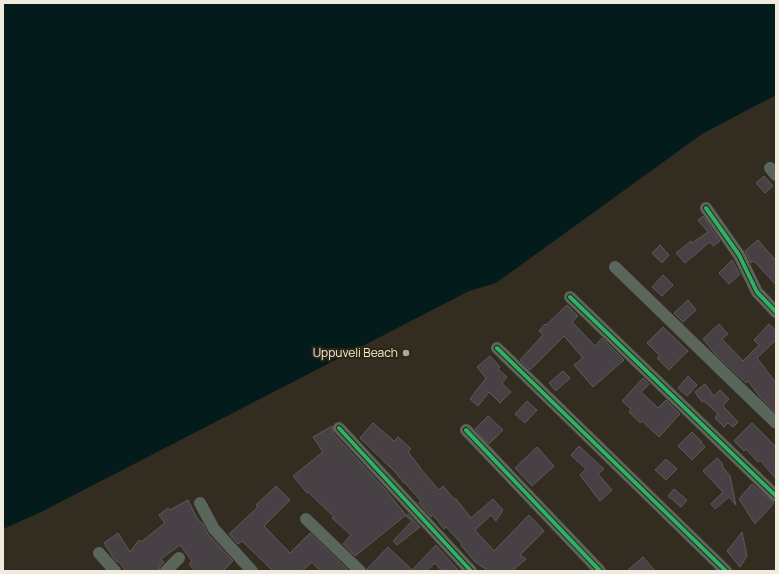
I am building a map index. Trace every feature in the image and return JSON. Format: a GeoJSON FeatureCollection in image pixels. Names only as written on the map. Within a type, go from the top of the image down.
{"type":"FeatureCollection","features":[{"type":"Feature","properties":{"kind":"street"},"geometry":{"type":"LineString","coordinates":[[706,208],[739,255],[756,292],[776,312]]}},
{"type":"Feature","properties":{"kind":"street"},"geometry":{"type":"LineString","coordinates":[[616,267],[776,423]]}},
{"type":"Feature","properties":{"kind":"street"},"geometry":{"type":"LineString","coordinates":[[570,297],[776,496]]}},
{"type":"Feature","properties":{"kind":"street"},"geometry":{"type":"LineString","coordinates":[[497,348],[726,571]]}},
{"type":"Feature","properties":{"kind":"street"},"geometry":{"type":"LineString","coordinates":[[339,428],[471,571]]}},
{"type":"Feature","properties":{"kind":"street"},"geometry":{"type":"LineString","coordinates":[[466,430],[600,571]]}},
{"type":"Feature","properties":{"kind":"street"},"geometry":{"type":"LineString","coordinates":[[200,503],[214,529],[252,571]]}},
{"type":"Feature","properties":{"kind":"street"},"geometry":{"type":"LineString","coordinates":[[306,519],[360,571]]}},
{"type":"Feature","properties":{"kind":"street"},"geometry":{"type":"LineString","coordinates":[[99,553],[115,571]]}},
{"type":"Feature","properties":{"kind":"street"},"geometry":{"type":"LineString","coordinates":[[166,571],[179,558]]}},
{"type":"Feature","properties":{"kind":"water"},"geometry":{"type":"Polygon","coordinates":[[[3,3],[776,3],[776,95],[702,134],[496,283],[469,291],[41,512],[3,529],[3,3]]]}},
{"type":"Feature","properties":{"kind":"building"},"geometry":{"type":"Polygon","coordinates":[[[764,176],[773,186],[765,193],[756,183],[764,176]]]}},
{"type":"Feature","properties":{"kind":"building"},"geometry":{"type":"Polygon","coordinates":[[[703,216],[720,241],[713,246],[710,242],[685,263],[676,253],[691,241],[692,243],[708,232],[698,220],[703,216]]]}},
{"type":"Feature","properties":{"kind":"building"},"geometry":{"type":"Polygon","coordinates":[[[758,240],[776,261],[776,285],[754,261],[751,263],[745,251],[758,240]]]}},
{"type":"Feature","properties":{"kind":"building"},"geometry":{"type":"Polygon","coordinates":[[[660,245],[669,255],[662,263],[652,253],[660,245]]]}},
{"type":"Feature","properties":{"kind":"building"},"geometry":{"type":"Polygon","coordinates":[[[732,260],[740,274],[729,284],[719,273],[732,260]]]}},
{"type":"Feature","properties":{"kind":"building"},"geometry":{"type":"Polygon","coordinates":[[[663,275],[673,285],[662,296],[652,287],[663,275]]]}},
{"type":"Feature","properties":{"kind":"building"},"geometry":{"type":"Polygon","coordinates":[[[688,300],[696,310],[683,322],[674,313],[688,300]]]}},
{"type":"Feature","properties":{"kind":"building"},"geometry":{"type":"Polygon","coordinates":[[[567,305],[578,316],[572,322],[595,346],[602,338],[624,360],[593,387],[574,365],[583,358],[564,336],[530,370],[520,360],[543,335],[539,331],[567,305]]]}},
{"type":"Feature","properties":{"kind":"building"},"geometry":{"type":"Polygon","coordinates":[[[719,324],[728,334],[722,339],[743,361],[759,345],[754,340],[769,324],[776,331],[776,340],[757,358],[776,383],[776,413],[760,397],[748,381],[746,383],[717,356],[703,339],[719,324]]]}},
{"type":"Feature","properties":{"kind":"building"},"geometry":{"type":"Polygon","coordinates":[[[663,327],[688,351],[669,370],[657,358],[660,356],[647,343],[663,327]]]}},
{"type":"Feature","properties":{"kind":"building"},"geometry":{"type":"Polygon","coordinates":[[[490,356],[500,367],[498,369],[507,377],[502,383],[511,392],[500,403],[489,392],[478,406],[470,399],[486,378],[477,367],[490,356]]]}},
{"type":"Feature","properties":{"kind":"building"},"geometry":{"type":"Polygon","coordinates":[[[563,371],[570,378],[556,391],[549,383],[563,371]]]}},
{"type":"Feature","properties":{"kind":"building"},"geometry":{"type":"Polygon","coordinates":[[[688,376],[697,385],[687,396],[678,388],[688,376]]]}},
{"type":"Feature","properties":{"kind":"building"},"geometry":{"type":"Polygon","coordinates":[[[643,378],[649,384],[641,392],[658,408],[666,400],[680,414],[659,437],[642,421],[640,423],[629,412],[631,409],[622,401],[643,378]]]}},
{"type":"Feature","properties":{"kind":"building"},"geometry":{"type":"Polygon","coordinates":[[[705,384],[714,396],[720,390],[729,399],[723,406],[738,422],[733,427],[728,423],[724,427],[715,418],[718,414],[704,401],[702,402],[695,392],[705,384]]]}},
{"type":"Feature","properties":{"kind":"building"},"geometry":{"type":"Polygon","coordinates":[[[527,401],[537,410],[525,423],[515,414],[527,401]]]}},
{"type":"Feature","properties":{"kind":"building"},"geometry":{"type":"Polygon","coordinates":[[[488,416],[503,430],[489,444],[475,429],[488,416]]]}},
{"type":"Feature","properties":{"kind":"building"},"geometry":{"type":"Polygon","coordinates":[[[373,423],[394,441],[398,437],[411,449],[408,452],[439,490],[443,486],[455,500],[456,499],[471,518],[493,499],[503,510],[496,521],[491,515],[475,530],[494,551],[529,515],[544,531],[520,555],[526,559],[512,571],[488,571],[474,561],[461,545],[462,544],[446,527],[444,529],[433,515],[431,517],[419,503],[421,501],[404,482],[360,438],[373,423]]]}},
{"type":"Feature","properties":{"kind":"building"},"geometry":{"type":"Polygon","coordinates":[[[752,423],[776,447],[776,479],[760,460],[758,462],[746,449],[744,451],[734,441],[752,423]]]}},
{"type":"Feature","properties":{"kind":"building"},"geometry":{"type":"Polygon","coordinates":[[[332,426],[333,433],[385,489],[406,515],[355,556],[343,544],[351,535],[332,518],[334,517],[308,492],[307,493],[293,476],[323,452],[313,437],[332,426]]]}},
{"type":"Feature","properties":{"kind":"building"},"geometry":{"type":"Polygon","coordinates":[[[692,432],[705,447],[692,460],[678,446],[692,432]]]}},
{"type":"Feature","properties":{"kind":"building"},"geometry":{"type":"Polygon","coordinates":[[[579,446],[604,469],[598,474],[612,490],[600,501],[580,475],[586,469],[571,455],[579,446]]]}},
{"type":"Feature","properties":{"kind":"building"},"geometry":{"type":"Polygon","coordinates":[[[537,447],[554,466],[532,486],[515,468],[537,447]]]}},
{"type":"Feature","properties":{"kind":"building"},"geometry":{"type":"Polygon","coordinates":[[[717,458],[723,464],[722,466],[730,476],[736,505],[729,497],[715,509],[711,504],[723,492],[703,471],[717,458]]]}},
{"type":"Feature","properties":{"kind":"building"},"geometry":{"type":"Polygon","coordinates":[[[666,459],[677,469],[666,480],[655,470],[666,459]]]}},
{"type":"Feature","properties":{"kind":"building"},"geometry":{"type":"Polygon","coordinates":[[[752,484],[774,503],[755,524],[739,499],[752,484]]]}},
{"type":"Feature","properties":{"kind":"building"},"geometry":{"type":"Polygon","coordinates":[[[276,486],[290,500],[264,526],[290,553],[310,533],[349,571],[320,571],[312,562],[302,571],[273,571],[242,541],[238,544],[229,534],[258,507],[256,505],[276,486]]]}},
{"type":"Feature","properties":{"kind":"building"},"geometry":{"type":"Polygon","coordinates":[[[674,489],[687,500],[681,507],[668,496],[674,489]]]}},
{"type":"Feature","properties":{"kind":"building"},"geometry":{"type":"Polygon","coordinates":[[[188,500],[197,518],[203,524],[208,534],[233,561],[223,571],[195,571],[189,564],[192,561],[180,545],[161,559],[164,562],[160,566],[159,571],[126,571],[118,561],[117,562],[114,559],[104,543],[118,533],[130,552],[139,540],[141,542],[165,523],[159,515],[168,508],[170,510],[188,500]]]}},
{"type":"Feature","properties":{"kind":"building"},"geometry":{"type":"Polygon","coordinates":[[[408,514],[420,527],[397,545],[393,541],[412,521],[406,516],[408,514]]]}},
{"type":"Feature","properties":{"kind":"building"},"geometry":{"type":"Polygon","coordinates":[[[742,532],[747,556],[740,567],[727,551],[742,532]]]}},
{"type":"Feature","properties":{"kind":"building"},"geometry":{"type":"Polygon","coordinates":[[[436,545],[459,571],[442,571],[435,563],[426,571],[367,571],[367,569],[388,547],[412,570],[436,545]]]}},
{"type":"Feature","properties":{"kind":"building"},"geometry":{"type":"Polygon","coordinates":[[[643,557],[655,571],[627,571],[643,557]]]}},
{"type":"Feature","properties":{"kind":"cycle path"},"geometry":{"type":"LineString","coordinates":[[706,208],[739,255],[757,292],[776,312]]}},
{"type":"Feature","properties":{"kind":"cycle path"},"geometry":{"type":"LineString","coordinates":[[570,297],[776,496]]}},
{"type":"Feature","properties":{"kind":"cycle path"},"geometry":{"type":"LineString","coordinates":[[497,348],[726,571]]}},
{"type":"Feature","properties":{"kind":"cycle path"},"geometry":{"type":"LineString","coordinates":[[339,428],[471,571]]}},
{"type":"Feature","properties":{"kind":"cycle path"},"geometry":{"type":"LineString","coordinates":[[466,430],[600,571]]}},
{"type":"Feature","properties":{"kind":"place","name":"Uppuveli Beach"},"geometry":{"type":"Point","coordinates":[406,353]}}]}
